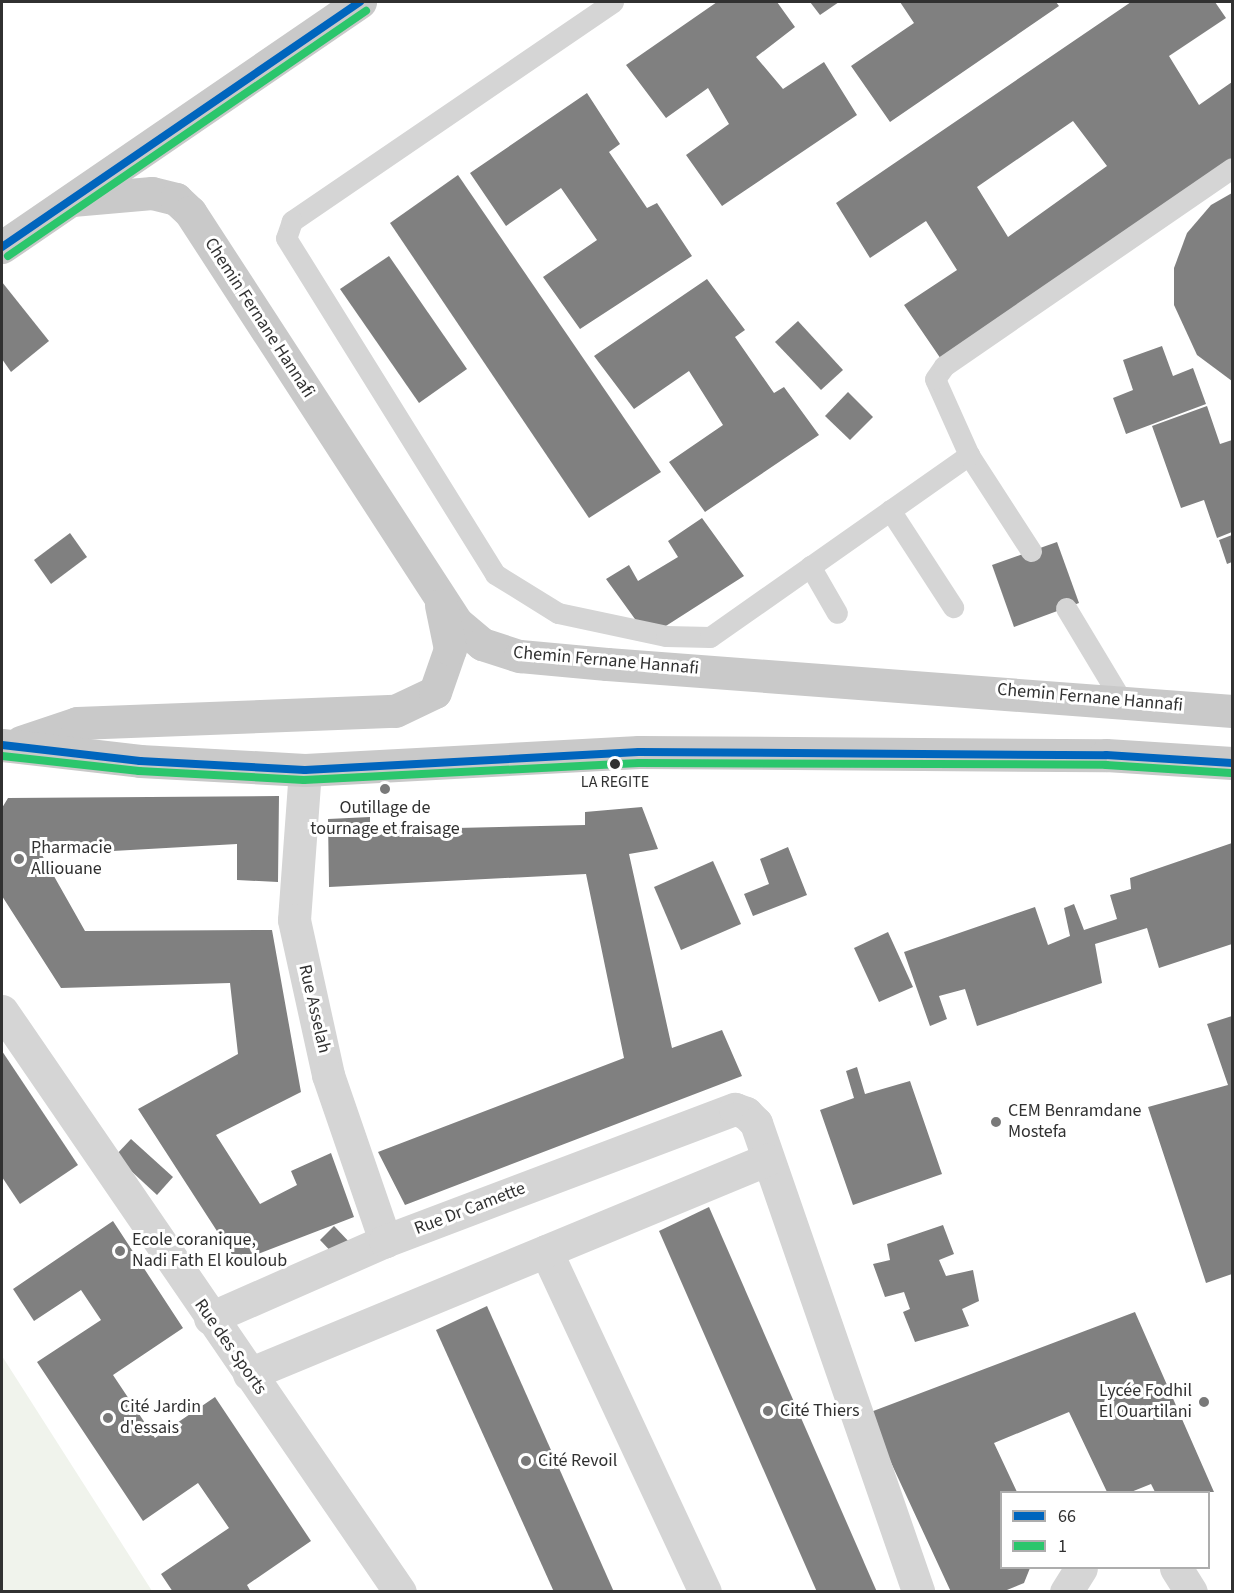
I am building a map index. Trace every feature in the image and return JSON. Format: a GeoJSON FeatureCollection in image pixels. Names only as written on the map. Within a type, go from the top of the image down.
{"type":"FeatureCollection","features":[{"type":"Feature","properties":{"kind":"main road"},"geometry":{"type":"LineString","coordinates":[[2,247],[360,2]]}},
{"type":"Feature","properties":{"kind":"main road","name":"Chemin Fernane Hannafi"},"geometry":{"type":"LineString","coordinates":[[72,200],[152,193],[176,199],[190,212],[457,623],[482,644],[520,656],[1120,698],[1233,711]]}},
{"type":"Feature","properties":{"kind":"main road"},"geometry":{"type":"LineString","coordinates":[[7,747],[77,723],[395,711],[435,692],[450,650],[438,594]]}},
{"type":"Feature","properties":{"kind":"main road"},"geometry":{"type":"LineString","coordinates":[[7,747],[140,761],[306,770],[639,752],[1106,755],[1233,763]]}},
{"type":"Feature","properties":{"kind":"street","name":"Rue Asselah"},"geometry":{"type":"LineString","coordinates":[[306,770],[294,920],[328,1075],[385,1241]]}},
{"type":"Feature","properties":{"kind":"street","name":"Rue des Sports"},"geometry":{"type":"LineString","coordinates":[[2,1011],[210,1318],[400,1592]]}},
{"type":"Feature","properties":{"kind":"street","name":"Rue Dr Camette"},"geometry":{"type":"LineString","coordinates":[[210,1318],[385,1241],[735,1109],[756,1123],[766,1160]]}},
{"type":"Feature","properties":{"kind":"street"},"geometry":{"type":"LineString","coordinates":[[249,1374],[766,1160],[918,1592]]}},
{"type":"Feature","properties":{"kind":"street"},"geometry":{"type":"LineString","coordinates":[[546,1251],[705,1592]]}},
{"type":"Feature","properties":{"kind":"street"},"geometry":{"type":"LineString","coordinates":[[1066,1592],[1080,1569]]}},
{"type":"Feature","properties":{"kind":"street"},"geometry":{"type":"LineString","coordinates":[[1177,1569],[1191,1592]]}},
{"type":"Feature","properties":{"kind":"lane"},"geometry":{"type":"LineString","coordinates":[[613,2],[292,221],[286,238],[495,574],[558,613],[632,630],[704,637],[969,455]]}},
{"type":"Feature","properties":{"kind":"lane"},"geometry":{"type":"LineString","coordinates":[[1031,551],[969,455],[940,396],[935,379],[944,366],[1233,168]]}},
{"type":"Feature","properties":{"kind":"lane"},"geometry":{"type":"LineString","coordinates":[[891,510],[953,607]]}},
{"type":"Feature","properties":{"kind":"lane"},"geometry":{"type":"LineString","coordinates":[[810,566],[837,613]]}},
{"type":"Feature","properties":{"kind":"lane"},"geometry":{"type":"LineString","coordinates":[[1066,608],[1120,698]]}},
{"type":"Feature","properties":{"kind":"shaded area"},"geometry":{"type":"Polygon","coordinates":[[[2,1356],[152,1591],[2,1591],[2,1356]]]}},
{"type":"Feature","properties":{"kind":"building"},"geometry":{"type":"Polygon","coordinates":[[[717,2],[777,2],[795,27],[756,57],[783,89],[824,62],[857,115],[722,206],[686,155],[729,124],[708,88],[666,118],[626,65],[717,2]]]}},
{"type":"Feature","properties":{"kind":"building"},"geometry":{"type":"Polygon","coordinates":[[[810,2],[839,2],[820,15],[810,2]]]}},
{"type":"Feature","properties":{"kind":"building"},"geometry":{"type":"Polygon","coordinates":[[[900,2],[1056,2],[1059,6],[890,122],[851,66],[914,23],[900,2]]]}},
{"type":"Feature","properties":{"kind":"building"},"geometry":{"type":"Polygon","coordinates":[[[1131,2],[1215,2],[1226,18],[1169,56],[1199,105],[1232,82],[1232,163],[943,362],[904,305],[957,270],[926,221],[870,258],[836,203],[1131,2]],[[1073,121],[977,187],[1008,237],[1107,166],[1073,121]]]}},
{"type":"Feature","properties":{"kind":"building"},"geometry":{"type":"Polygon","coordinates":[[[587,93],[620,144],[609,152],[647,208],[657,203],[692,256],[580,329],[543,277],[597,240],[561,188],[506,226],[470,173],[587,93]]]}},
{"type":"Feature","properties":{"kind":"building"},"geometry":{"type":"Polygon","coordinates":[[[458,175],[661,472],[589,518],[390,223],[458,175]]]}},
{"type":"Feature","properties":{"kind":"building"},"geometry":{"type":"Polygon","coordinates":[[[1232,193],[1232,381],[1197,355],[1174,305],[1174,268],[1187,233],[1211,205],[1232,193]]]}},
{"type":"Feature","properties":{"kind":"building"},"geometry":{"type":"Polygon","coordinates":[[[389,256],[467,369],[419,403],[340,289],[389,256]]]}},
{"type":"Feature","properties":{"kind":"building"},"geometry":{"type":"Polygon","coordinates":[[[707,279],[745,330],[735,337],[774,393],[784,387],[819,435],[705,512],[669,462],[723,425],[689,371],[634,409],[594,356],[707,279]]]}},
{"type":"Feature","properties":{"kind":"building"},"geometry":{"type":"Polygon","coordinates":[[[2,282],[49,341],[11,372],[2,359],[2,282]]]}},
{"type":"Feature","properties":{"kind":"building"},"geometry":{"type":"Polygon","coordinates":[[[798,321],[843,370],[821,390],[775,342],[798,321]]]}},
{"type":"Feature","properties":{"kind":"building"},"geometry":{"type":"Polygon","coordinates":[[[1162,346],[1173,376],[1193,368],[1206,404],[1126,434],[1113,398],[1133,390],[1123,360],[1162,346]]]}},
{"type":"Feature","properties":{"kind":"building"},"geometry":{"type":"Polygon","coordinates":[[[848,392],[873,417],[850,440],[825,416],[848,392]]]}},
{"type":"Feature","properties":{"kind":"building"},"geometry":{"type":"Polygon","coordinates":[[[1207,406],[1220,444],[1232,440],[1232,532],[1217,538],[1204,500],[1181,508],[1152,426],[1207,406]]]}},
{"type":"Feature","properties":{"kind":"building"},"geometry":{"type":"Polygon","coordinates":[[[702,518],[744,576],[658,631],[640,626],[606,579],[629,565],[638,581],[678,557],[668,541],[702,518]]]}},
{"type":"Feature","properties":{"kind":"building"},"geometry":{"type":"Polygon","coordinates":[[[70,533],[87,557],[51,584],[34,560],[70,533]]]}},
{"type":"Feature","properties":{"kind":"building"},"geometry":{"type":"Polygon","coordinates":[[[1232,535],[1232,562],[1227,564],[1219,540],[1232,535]]]}},
{"type":"Feature","properties":{"kind":"building"},"geometry":{"type":"Polygon","coordinates":[[[1057,542],[1079,603],[1014,627],[992,565],[1057,542]]]}},
{"type":"Feature","properties":{"kind":"building"},"geometry":{"type":"Polygon","coordinates":[[[279,796],[278,882],[237,880],[237,844],[42,855],[85,931],[272,930],[301,1092],[216,1135],[260,1204],[297,1185],[291,1171],[331,1153],[354,1217],[237,1262],[138,1109],[238,1054],[230,983],[61,988],[2,896],[2,808],[8,798],[279,796]]]}},
{"type":"Feature","properties":{"kind":"building"},"geometry":{"type":"Polygon","coordinates":[[[642,807],[658,849],[629,854],[672,1048],[722,1030],[742,1076],[405,1205],[378,1152],[624,1058],[586,874],[329,887],[328,819],[370,817],[370,830],[585,825],[585,812],[642,807]]]}},
{"type":"Feature","properties":{"kind":"building"},"geometry":{"type":"Polygon","coordinates":[[[1232,843],[1232,944],[1159,968],[1147,928],[1095,944],[1102,983],[977,1026],[965,989],[939,996],[947,1019],[930,1026],[904,952],[1035,907],[1048,945],[1070,936],[1064,908],[1074,904],[1084,930],[1117,919],[1110,895],[1131,889],[1130,878],[1232,843]]]}},
{"type":"Feature","properties":{"kind":"building"},"geometry":{"type":"Polygon","coordinates":[[[788,847],[807,895],[753,916],[744,894],[769,884],[760,859],[788,847]]]}},
{"type":"Feature","properties":{"kind":"building"},"geometry":{"type":"Polygon","coordinates":[[[713,861],[741,924],[681,950],[654,887],[713,861]]]}},
{"type":"Feature","properties":{"kind":"building"},"geometry":{"type":"Polygon","coordinates":[[[888,932],[913,987],[879,1002],[854,948],[888,932]]]}},
{"type":"Feature","properties":{"kind":"building"},"geometry":{"type":"Polygon","coordinates":[[[1232,1016],[1232,1274],[1206,1283],[1148,1107],[1228,1085],[1207,1024],[1232,1016]]]}},
{"type":"Feature","properties":{"kind":"building"},"geometry":{"type":"Polygon","coordinates":[[[2,1051],[78,1165],[20,1204],[2,1177],[2,1051]]]}},
{"type":"Feature","properties":{"kind":"building"},"geometry":{"type":"Polygon","coordinates":[[[857,1067],[865,1094],[910,1081],[942,1174],[853,1205],[820,1110],[854,1098],[846,1071],[857,1067]]]}},
{"type":"Feature","properties":{"kind":"building"},"geometry":{"type":"Polygon","coordinates":[[[131,1139],[173,1177],[157,1195],[115,1156],[131,1139]]]}},
{"type":"Feature","properties":{"kind":"building","name":"Cité Thiers"},"geometry":{"type":"Polygon","coordinates":[[[709,1207],[877,1592],[817,1592],[659,1231],[709,1207]]]}},
{"type":"Feature","properties":{"kind":"building","name":"Cité Jardin d'essais"},"geometry":{"type":"Polygon","coordinates":[[[113,1221],[183,1328],[113,1375],[155,1438],[215,1397],[311,1541],[247,1585],[251,1592],[173,1592],[161,1574],[229,1528],[198,1483],[143,1521],[37,1362],[101,1320],[81,1290],[34,1321],[13,1289],[113,1221]]]}},
{"type":"Feature","properties":{"kind":"building"},"geometry":{"type":"Polygon","coordinates":[[[943,1225],[954,1254],[939,1260],[946,1276],[973,1270],[979,1301],[962,1309],[969,1326],[915,1342],[903,1312],[910,1309],[904,1292],[885,1297],[873,1264],[890,1260],[887,1244],[943,1225]]]}},
{"type":"Feature","properties":{"kind":"building"},"geometry":{"type":"Polygon","coordinates":[[[334,1226],[353,1246],[339,1260],[320,1240],[334,1226]]]}},
{"type":"Feature","properties":{"kind":"building","name":"Cité Revoil"},"geometry":{"type":"Polygon","coordinates":[[[487,1306],[614,1592],[554,1592],[436,1330],[487,1306]]]}},
{"type":"Feature","properties":{"kind":"building"},"geometry":{"type":"Polygon","coordinates":[[[1135,1312],[1214,1492],[1154,1491],[1151,1484],[1134,1491],[1107,1491],[1069,1412],[994,1443],[1017,1491],[1000,1491],[1000,1569],[1030,1569],[1024,1583],[1002,1592],[951,1592],[868,1413],[1135,1312]]]}},
{"type":"Feature","properties":{"kind":"transit line","name":"66"},"geometry":{"type":"LineString","coordinates":[[2,247],[360,2]]}},
{"type":"Feature","properties":{"kind":"transit line","name":"1"},"geometry":{"type":"LineString","coordinates":[[8,256],[366,11]]}},
{"type":"Feature","properties":{"kind":"transit line","name":"66"},"geometry":{"type":"LineString","coordinates":[[2,745],[140,761],[305,770],[639,752],[1106,755],[1232,763]]}},
{"type":"Feature","properties":{"kind":"transit line","name":"1"},"geometry":{"type":"LineString","coordinates":[[2,756],[139,771],[304,780],[639,763],[1106,765],[1231,773]]}},
{"type":"Feature","properties":{"kind":"place","name":"LA REGITE"},"geometry":{"type":"Point","coordinates":[615,764]}},
{"type":"Feature","properties":{"kind":"place","name":"Outillage de tournage et fraisage"},"geometry":{"type":"Point","coordinates":[385,789]}},
{"type":"Feature","properties":{"kind":"place","name":"Pharmacie Alliouane"},"geometry":{"type":"Point","coordinates":[19,859]}},
{"type":"Feature","properties":{"kind":"place","name":"CEM Benramdane Mostefa"},"geometry":{"type":"Point","coordinates":[996,1122]}},
{"type":"Feature","properties":{"kind":"place","name":"Ecole coranique, Nadi Fath El kouloub"},"geometry":{"type":"Point","coordinates":[120,1251]}},
{"type":"Feature","properties":{"kind":"place","name":"Lycée Fodhil El Ouartilani"},"geometry":{"type":"Point","coordinates":[1204,1402]}},
{"type":"Feature","properties":{"kind":"place","name":"Cité Thiers"},"geometry":{"type":"Point","coordinates":[768,1411]}},
{"type":"Feature","properties":{"kind":"place","name":"Cité Jardin d'essais"},"geometry":{"type":"Point","coordinates":[108,1418]}},
{"type":"Feature","properties":{"kind":"place","name":"Cité Revoil"},"geometry":{"type":"Point","coordinates":[526,1461]}}]}
